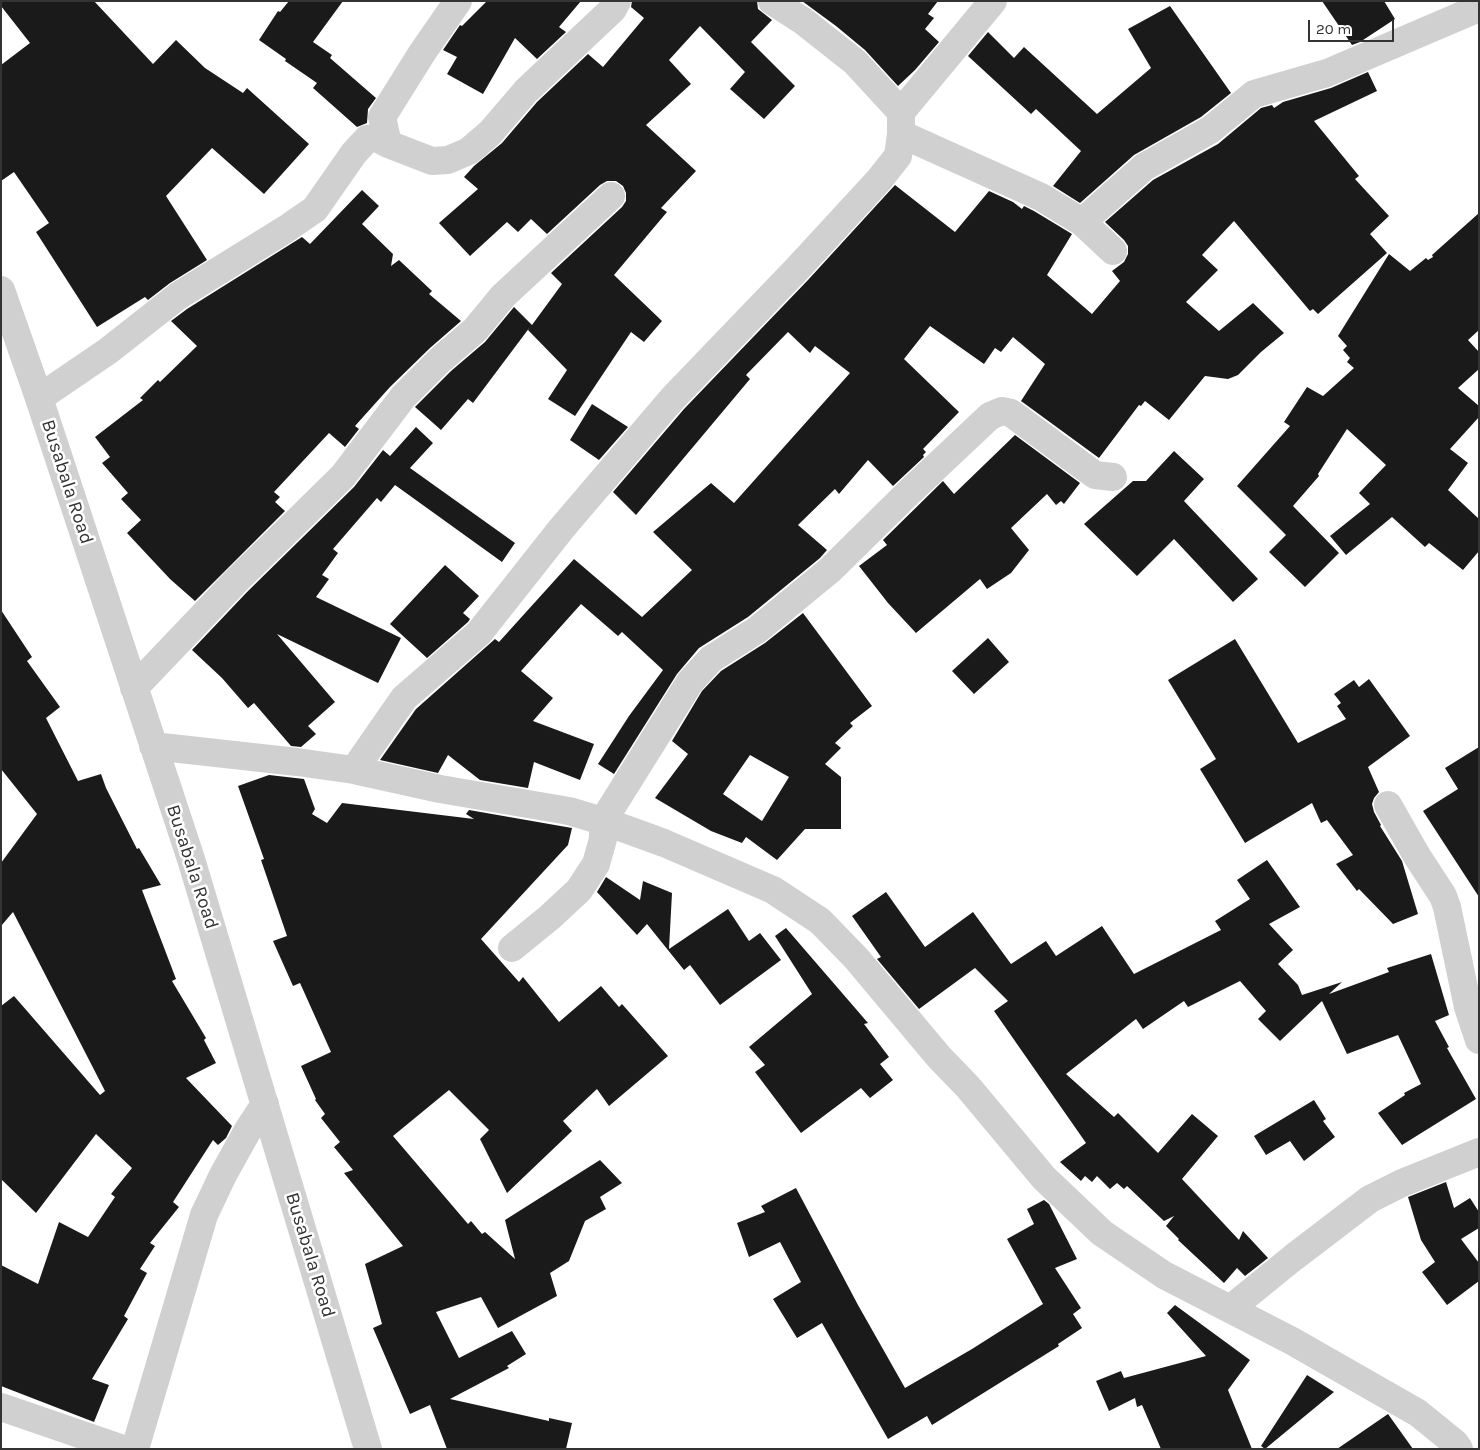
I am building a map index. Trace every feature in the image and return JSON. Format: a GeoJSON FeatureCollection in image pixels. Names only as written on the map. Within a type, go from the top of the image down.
{"type":"FeatureCollection","features":[{"type":"Feature","properties":{"kind":"street"},"geometry":{"type":"LineString","coordinates":[[388,144],[382,117],[401,84],[458,1]]}},
{"type":"Feature","properties":{"kind":"street"},"geometry":{"type":"LineString","coordinates":[[39,398],[108,351],[178,296],[315,209],[354,153],[367,139],[377,138],[432,161],[448,160],[469,151],[490,133],[526,91],[613,9],[617,1]]}},
{"type":"Feature","properties":{"kind":"street"},"geometry":{"type":"LineString","coordinates":[[772,1],[803,21],[855,62],[901,123],[1041,197],[1082,222],[1113,250]]}},
{"type":"Feature","properties":{"kind":"street"},"geometry":{"type":"LineString","coordinates":[[354,770],[404,698],[478,633],[562,528],[672,400],[879,180],[898,156],[901,123],[993,1]]}},
{"type":"Feature","properties":{"kind":"street"},"geometry":{"type":"LineString","coordinates":[[1082,222],[1144,167],[1210,130],[1254,94],[1327,74],[1479,8]]}},
{"type":"Feature","properties":{"kind":"street"},"geometry":{"type":"LineString","coordinates":[[134,688],[236,581],[343,476],[403,397],[440,360],[475,330],[503,296],[611,196]]}},
{"type":"Feature","properties":{"kind":"street","name":"Busabala Road"},"geometry":{"type":"LineString","coordinates":[[1,290],[39,398],[191,859],[368,1449]]}},
{"type":"Feature","properties":{"kind":"street"},"geometry":{"type":"LineString","coordinates":[[512,948],[579,890],[596,864],[603,839],[603,821],[690,682],[711,659],[757,630],[830,570],[990,416],[1002,411],[1011,413],[1095,475],[1113,477]]}},
{"type":"Feature","properties":{"kind":"street"},"geometry":{"type":"LineString","coordinates":[[153,746],[354,770],[440,789],[569,811],[664,843],[773,890],[820,921],[856,958],[1044,1178],[1102,1233],[1164,1275],[1292,1341],[1418,1413],[1455,1443],[1459,1449]]}},
{"type":"Feature","properties":{"kind":"street"},"geometry":{"type":"LineString","coordinates":[[1388,806],[1443,896],[1468,1007],[1479,1040]]}},
{"type":"Feature","properties":{"kind":"street"},"geometry":{"type":"LineString","coordinates":[[135,1449],[204,1215],[239,1145],[265,1104]]}},
{"type":"Feature","properties":{"kind":"street"},"geometry":{"type":"LineString","coordinates":[[1230,1310],[1294,1257],[1370,1199],[1402,1183],[1479,1152]]}},
{"type":"Feature","properties":{"kind":"street"},"geometry":{"type":"LineString","coordinates":[[1,1406],[123,1449]]}},
{"type":"Feature","properties":{"kind":"building"},"geometry":{"type":"Polygon","coordinates":[[[1,1],[94,1],[153,64],[176,40],[205,68],[243,93],[247,88],[309,144],[264,194],[212,148],[166,196],[207,260],[170,283],[148,300],[145,297],[97,327],[36,232],[49,223],[14,172],[1,181],[1,65],[30,43],[1,6],[1,1]]]}},
{"type":"Feature","properties":{"kind":"building"},"geometry":{"type":"Polygon","coordinates":[[[289,1],[343,1],[313,42],[332,55],[330,58],[376,98],[368,109],[367,123],[357,127],[313,88],[317,83],[259,40],[278,11],[280,12],[289,1]]]}},
{"type":"Feature","properties":{"kind":"building"},"geometry":{"type":"Polygon","coordinates":[[[487,1],[581,1],[559,27],[566,32],[537,59],[515,38],[483,94],[447,74],[457,57],[443,50],[460,25],[462,26],[487,1]]]}},
{"type":"Feature","properties":{"kind":"building"},"geometry":{"type":"Polygon","coordinates":[[[632,1],[757,1],[758,9],[772,20],[751,42],[795,86],[764,119],[730,89],[745,72],[700,26],[669,60],[691,84],[646,125],[696,171],[661,208],[667,212],[614,275],[662,321],[644,342],[631,332],[575,416],[548,399],[567,370],[528,330],[530,327],[473,403],[468,399],[441,430],[415,407],[451,371],[485,342],[514,307],[532,325],[562,284],[551,273],[622,207],[626,201],[626,193],[623,186],[616,181],[607,181],[600,185],[547,234],[531,219],[518,232],[507,222],[470,256],[439,223],[478,189],[464,177],[474,166],[502,143],[537,102],[588,54],[603,67],[644,18],[631,7],[632,1]]]}},
{"type":"Feature","properties":{"kind":"building"},"geometry":{"type":"Polygon","coordinates":[[[802,1],[938,1],[928,14],[934,18],[925,29],[939,42],[915,70],[898,86],[865,50],[802,1]]]}},
{"type":"Feature","properties":{"kind":"building"},"geometry":{"type":"Polygon","coordinates":[[[1322,1],[1384,1],[1395,19],[1360,42],[1352,45],[1322,1]]]}},
{"type":"Feature","properties":{"kind":"building"},"geometry":{"type":"Polygon","coordinates":[[[1170,6],[1231,93],[1201,117],[1134,155],[1080,203],[1053,186],[1081,151],[1036,109],[1031,114],[968,56],[988,32],[1014,58],[1024,47],[1097,114],[1151,68],[1128,29],[1170,6]]]}},
{"type":"Feature","properties":{"kind":"building"},"geometry":{"type":"Polygon","coordinates":[[[1368,72],[1377,91],[1314,121],[1359,176],[1355,179],[1389,216],[1370,234],[1387,253],[1318,314],[1313,309],[1310,311],[1234,221],[1202,255],[1218,270],[1186,302],[1219,331],[1253,303],[1284,333],[1238,375],[1228,379],[1205,376],[1169,420],[1145,401],[1141,406],[1139,405],[1099,458],[1021,401],[1045,364],[1013,337],[1001,352],[995,348],[984,364],[930,326],[904,359],[959,412],[923,449],[926,452],[923,455],[924,457],[893,486],[868,460],[839,494],[835,489],[798,525],[827,550],[820,558],[748,617],[699,648],[677,674],[614,774],[598,764],[629,716],[663,670],[622,632],[618,636],[581,604],[521,671],[553,698],[533,721],[594,744],[580,780],[534,762],[528,788],[480,780],[448,755],[438,773],[380,760],[416,709],[495,639],[499,642],[574,559],[642,617],[692,570],[653,532],[711,483],[734,503],[850,373],[815,346],[810,353],[788,332],[746,375],[750,379],[636,515],[613,492],[684,409],[808,280],[895,185],[955,232],[989,191],[1013,202],[1022,209],[1024,206],[1034,211],[1072,234],[1047,275],[1092,314],[1120,281],[1112,271],[1124,262],[1128,254],[1128,246],[1124,240],[1105,222],[1153,180],[1218,144],[1261,108],[1272,105],[1274,108],[1283,102],[1331,88],[1368,72]]]}},
{"type":"Feature","properties":{"kind":"building"},"geometry":{"type":"Polygon","coordinates":[[[362,190],[379,206],[362,224],[393,254],[391,266],[399,260],[432,291],[429,294],[461,321],[390,387],[355,426],[359,429],[345,447],[329,433],[274,492],[280,497],[275,502],[285,511],[195,601],[170,579],[127,533],[141,520],[121,499],[128,493],[102,463],[110,457],[95,437],[143,400],[140,398],[158,380],[160,382],[197,346],[171,321],[302,237],[310,244],[362,190]]]}},
{"type":"Feature","properties":{"kind":"building"},"geometry":{"type":"Polygon","coordinates":[[[1479,213],[1479,330],[1468,340],[1479,352],[1479,369],[1458,388],[1479,406],[1479,417],[1450,449],[1468,463],[1448,490],[1479,519],[1479,551],[1463,570],[1429,543],[1425,547],[1392,517],[1346,555],[1330,536],[1370,504],[1359,493],[1386,465],[1347,429],[1318,474],[1319,476],[1293,506],[1339,553],[1305,587],[1269,552],[1286,535],[1237,486],[1290,426],[1284,422],[1307,387],[1323,396],[1354,368],[1347,362],[1350,358],[1343,350],[1347,346],[1338,336],[1389,254],[1410,271],[1426,258],[1428,260],[1433,257],[1432,255],[1479,213]]]}},
{"type":"Feature","properties":{"kind":"building"},"geometry":{"type":"Polygon","coordinates":[[[592,404],[628,427],[599,460],[570,440],[592,404]]]}},
{"type":"Feature","properties":{"kind":"building"},"geometry":{"type":"Polygon","coordinates":[[[416,427],[433,443],[410,468],[515,543],[502,562],[395,485],[381,502],[377,498],[333,549],[338,553],[322,575],[329,579],[316,597],[401,638],[378,683],[277,634],[335,702],[308,726],[316,734],[301,747],[291,746],[254,703],[248,708],[222,678],[192,650],[247,592],[354,487],[383,450],[390,456],[416,427]]]}},
{"type":"Feature","properties":{"kind":"building"},"geometry":{"type":"Polygon","coordinates":[[[1015,435],[1080,483],[1064,504],[1061,501],[1056,505],[1047,494],[1011,528],[1029,550],[1011,573],[987,589],[980,579],[916,633],[888,603],[859,566],[887,545],[883,540],[943,481],[954,494],[1015,435]]]}},
{"type":"Feature","properties":{"kind":"building"},"geometry":{"type":"Polygon","coordinates":[[[1174,451],[1204,479],[1184,501],[1258,579],[1233,602],[1174,539],[1137,576],[1084,524],[1133,481],[1146,481],[1174,451]]]}},
{"type":"Feature","properties":{"kind":"building"},"geometry":{"type":"Polygon","coordinates":[[[445,565],[479,596],[463,613],[470,619],[468,622],[427,658],[390,624],[445,565]]]}},
{"type":"Feature","properties":{"kind":"building"},"geometry":{"type":"Polygon","coordinates":[[[1,610],[32,657],[27,661],[60,707],[46,718],[78,781],[101,774],[106,788],[137,849],[139,848],[161,885],[142,890],[176,979],[172,981],[206,1038],[204,1040],[216,1063],[186,1078],[232,1126],[226,1138],[218,1145],[213,1140],[173,1202],[179,1207],[150,1243],[155,1246],[140,1269],[147,1273],[124,1316],[128,1319],[92,1379],[109,1385],[94,1422],[1,1386],[1,1265],[38,1284],[59,1222],[88,1237],[115,1197],[111,1194],[132,1168],[96,1134],[36,1213],[1,1179],[1,1006],[14,996],[100,1095],[105,1091],[13,912],[1,926],[1,863],[37,814],[1,769],[1,610]]]}},
{"type":"Feature","properties":{"kind":"building"},"geometry":{"type":"Polygon","coordinates":[[[803,613],[872,706],[850,723],[853,726],[835,743],[841,748],[825,764],[841,777],[841,829],[805,829],[777,860],[746,837],[742,843],[711,831],[655,798],[688,754],[672,741],[702,691],[721,671],[765,643],[803,613]],[[750,755],[723,794],[762,821],[789,777],[750,755]]]}},
{"type":"Feature","properties":{"kind":"building"},"geometry":{"type":"Polygon","coordinates":[[[988,638],[1009,662],[974,694],[952,671],[988,638]]]}},
{"type":"Feature","properties":{"kind":"building"},"geometry":{"type":"Polygon","coordinates":[[[1235,639],[1298,743],[1346,719],[1337,706],[1341,703],[1334,694],[1354,680],[1359,687],[1369,679],[1410,736],[1368,767],[1379,792],[1372,804],[1374,812],[1380,826],[1402,861],[1418,914],[1393,924],[1359,889],[1357,891],[1336,864],[1353,855],[1327,820],[1321,823],[1312,803],[1245,843],[1200,769],[1216,759],[1168,680],[1235,639]]]}},
{"type":"Feature","properties":{"kind":"building"},"geometry":{"type":"Polygon","coordinates":[[[1479,747],[1479,897],[1423,811],[1458,789],[1445,768],[1479,747]]]}},
{"type":"Feature","properties":{"kind":"building"},"geometry":{"type":"Polygon","coordinates":[[[269,775],[304,779],[315,809],[312,814],[327,823],[342,803],[474,819],[466,814],[469,810],[572,828],[568,845],[481,939],[519,982],[523,977],[559,1022],[601,986],[619,1007],[622,1004],[668,1056],[609,1106],[597,1089],[563,1121],[572,1131],[507,1193],[480,1139],[489,1130],[449,1090],[393,1136],[468,1224],[471,1221],[482,1234],[485,1232],[515,1259],[505,1220],[600,1160],[622,1183],[600,1197],[606,1209],[585,1221],[569,1261],[550,1273],[557,1296],[498,1328],[481,1297],[436,1312],[459,1358],[512,1331],[526,1354],[507,1366],[509,1368],[450,1399],[549,1421],[549,1418],[572,1423],[566,1449],[447,1449],[430,1405],[410,1414],[373,1328],[382,1324],[365,1264],[403,1246],[344,1173],[353,1170],[334,1147],[340,1142],[321,1118],[325,1114],[315,1100],[301,1066],[331,1052],[300,983],[293,986],[273,941],[287,936],[261,860],[264,859],[238,786],[269,775]]]}},
{"type":"Feature","properties":{"kind":"building"},"geometry":{"type":"Polygon","coordinates":[[[1267,860],[1300,907],[1269,924],[1293,950],[1278,964],[1298,985],[1302,995],[1342,982],[1329,994],[1389,972],[1387,968],[1431,954],[1449,1015],[1435,1021],[1449,1047],[1447,1048],[1476,1099],[1402,1145],[1378,1113],[1405,1095],[1404,1093],[1421,1084],[1398,1035],[1347,1054],[1322,1001],[1280,1041],[1258,1019],[1266,1011],[1240,981],[1188,1007],[1184,1001],[1143,1029],[1136,1019],[1066,1074],[1114,1117],[1118,1113],[1158,1153],[1192,1114],[1218,1136],[1182,1179],[1239,1240],[1243,1231],[1268,1258],[1245,1276],[1237,1268],[1224,1283],[1178,1240],[1166,1226],[1174,1216],[1164,1221],[1127,1186],[1124,1189],[1117,1183],[1110,1189],[1097,1176],[1092,1182],[1085,1176],[1081,1181],[1060,1162],[1086,1143],[994,1011],[1008,1001],[975,968],[919,1009],[877,959],[881,957],[852,916],[886,892],[925,947],[973,912],[1011,964],[1046,941],[1056,956],[1102,926],[1134,974],[1221,930],[1215,921],[1250,899],[1237,880],[1267,860]]]}},
{"type":"Feature","properties":{"kind":"building"},"geometry":{"type":"Polygon","coordinates":[[[606,877],[640,900],[643,881],[672,893],[669,949],[728,909],[749,941],[760,933],[781,960],[720,1005],[690,965],[684,970],[647,924],[637,935],[597,892],[606,877]]]}},
{"type":"Feature","properties":{"kind":"building"},"geometry":{"type":"Polygon","coordinates":[[[786,928],[868,1023],[864,1024],[889,1057],[880,1064],[893,1080],[870,1098],[861,1088],[801,1133],[755,1072],[765,1065],[749,1047],[812,994],[775,936],[786,928]]]}},
{"type":"Feature","properties":{"kind":"building"},"geometry":{"type":"Polygon","coordinates":[[[1314,1100],[1326,1119],[1323,1121],[1335,1137],[1304,1161],[1290,1141],[1266,1155],[1254,1136],[1314,1100]]]}},
{"type":"Feature","properties":{"kind":"building"},"geometry":{"type":"Polygon","coordinates":[[[1446,1182],[1454,1208],[1470,1198],[1479,1212],[1479,1228],[1461,1239],[1479,1263],[1479,1281],[1447,1305],[1422,1272],[1435,1262],[1421,1240],[1408,1197],[1446,1182]]]}},
{"type":"Feature","properties":{"kind":"building"},"geometry":{"type":"Polygon","coordinates":[[[796,1188],[858,1305],[905,1388],[972,1349],[1043,1304],[1007,1239],[1034,1224],[1027,1209],[1044,1200],[1049,1204],[1077,1259],[1055,1268],[1081,1308],[1073,1314],[1082,1328],[1058,1344],[1059,1346],[932,1425],[927,1416],[888,1439],[822,1323],[797,1338],[773,1299],[801,1282],[780,1242],[749,1257],[737,1223],[765,1212],[761,1206],[796,1188]]]}},
{"type":"Feature","properties":{"kind":"building"},"geometry":{"type":"Polygon","coordinates":[[[1175,1305],[1250,1360],[1228,1390],[1252,1449],[1161,1449],[1142,1405],[1137,1407],[1135,1398],[1109,1411],[1096,1381],[1121,1371],[1124,1378],[1206,1356],[1167,1313],[1175,1305]]]}},
{"type":"Feature","properties":{"kind":"building"},"geometry":{"type":"Polygon","coordinates":[[[1307,1375],[1334,1392],[1265,1449],[1261,1446],[1307,1375]]]}},
{"type":"Feature","properties":{"kind":"building"},"geometry":{"type":"Polygon","coordinates":[[[1388,1414],[1413,1449],[1337,1449],[1388,1414]]]}}]}
